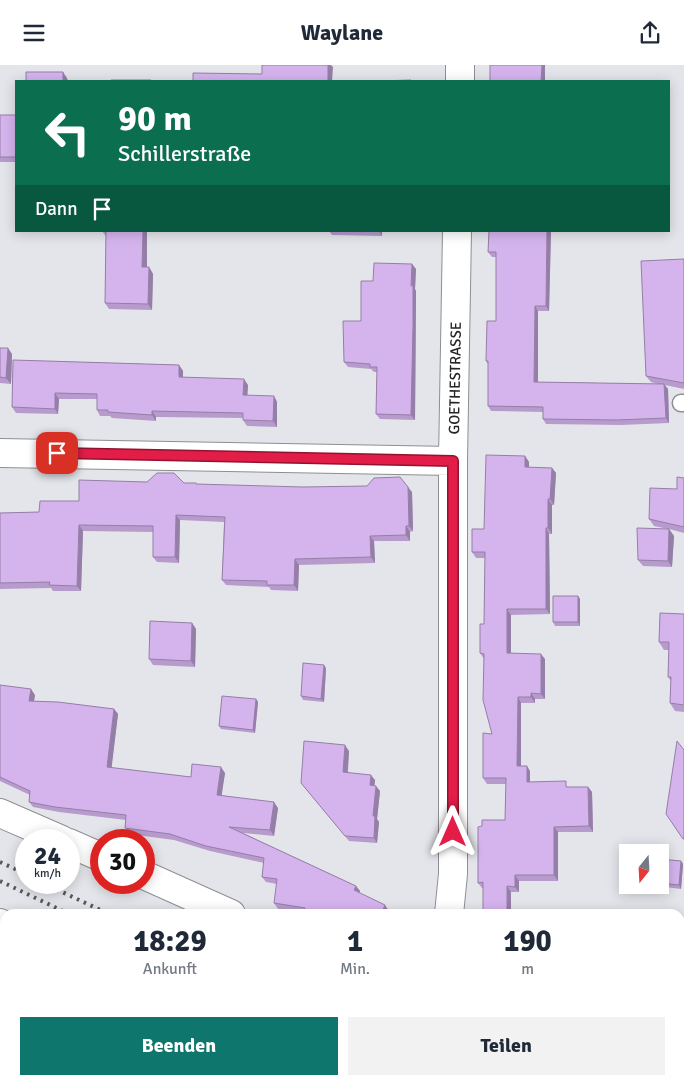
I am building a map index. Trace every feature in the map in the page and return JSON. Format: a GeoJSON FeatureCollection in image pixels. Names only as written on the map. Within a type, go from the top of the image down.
{"type":"FeatureCollection","features":[{"type":"Feature","properties":{"kind":"street"},"geometry":{"type":"LineString","coordinates":[[460,65],[460,80]]}},
{"type":"Feature","properties":{"kind":"street","name":"GOETHESTRASSE"},"geometry":{"type":"LineString","coordinates":[[450,909],[453,874],[453,461],[457,232]]}},
{"type":"Feature","properties":{"kind":"street"},"geometry":{"type":"LineString","coordinates":[[0,453],[453,461]]}},
{"type":"Feature","properties":{"kind":"street"},"geometry":{"type":"LineString","coordinates":[[0,813],[37,829]]}},
{"type":"Feature","properties":{"kind":"street"},"geometry":{"type":"LineString","coordinates":[[155,880],[220,909]]}},
{"type":"Feature","properties":{"kind":"building"},"geometry":{"type":"Polygon","coordinates":[[[262,65],[328,65],[328,80],[193,80],[193,73],[262,74],[262,65]]]}},
{"type":"Feature","properties":{"kind":"building"},"geometry":{"type":"Polygon","coordinates":[[[490,65],[542,65],[541,80],[490,80],[490,65]]]}},
{"type":"Feature","properties":{"kind":"building"},"geometry":{"type":"Polygon","coordinates":[[[26,72],[63,72],[63,80],[26,80],[26,72]]]}},
{"type":"Feature","properties":{"kind":"building"},"geometry":{"type":"Polygon","coordinates":[[[0,115],[15,115],[15,157],[0,157],[0,115]]]}},
{"type":"Feature","properties":{"kind":"building"},"geometry":{"type":"Polygon","coordinates":[[[106,232],[143,232],[142,267],[149,267],[148,304],[105,303],[106,232]]]}},
{"type":"Feature","properties":{"kind":"building"},"geometry":{"type":"Polygon","coordinates":[[[489,232],[547,232],[546,306],[535,306],[534,382],[664,384],[666,418],[617,420],[543,419],[543,407],[488,406],[487,321],[496,321],[496,252],[488,252],[489,232]]]}},
{"type":"Feature","properties":{"kind":"building"},"geometry":{"type":"Polygon","coordinates":[[[684,259],[684,383],[646,376],[641,261],[684,259]]]}},
{"type":"Feature","properties":{"kind":"building"},"geometry":{"type":"Polygon","coordinates":[[[374,263],[412,264],[411,415],[376,414],[377,367],[370,367],[370,364],[344,362],[343,321],[361,321],[361,281],[373,281],[374,263]]]}},
{"type":"Feature","properties":{"kind":"building"},"geometry":{"type":"Polygon","coordinates":[[[0,348],[8,348],[6,378],[0,377],[0,348]]]}},
{"type":"Feature","properties":{"kind":"building"},"geometry":{"type":"Polygon","coordinates":[[[13,360],[179,365],[179,377],[244,379],[243,395],[274,396],[273,421],[243,420],[243,413],[152,411],[152,415],[108,412],[108,410],[97,410],[97,394],[55,393],[55,409],[12,407],[13,360]]]}},
{"type":"Feature","properties":{"kind":"building"},"geometry":{"type":"Polygon","coordinates":[[[486,455],[525,456],[525,467],[552,468],[550,499],[548,499],[548,528],[546,528],[546,609],[507,609],[507,653],[541,654],[541,694],[531,693],[531,697],[518,697],[517,766],[527,766],[527,782],[566,781],[566,787],[588,787],[589,826],[554,827],[554,875],[515,875],[515,887],[507,886],[507,909],[483,909],[483,882],[478,883],[478,827],[482,826],[482,820],[505,820],[506,778],[483,778],[483,733],[492,734],[483,700],[484,654],[480,653],[480,624],[484,624],[485,552],[472,552],[472,529],[484,529],[486,455]]]}},
{"type":"Feature","properties":{"kind":"building"},"geometry":{"type":"Polygon","coordinates":[[[157,473],[174,473],[184,483],[303,487],[367,486],[374,478],[400,477],[408,487],[409,526],[406,526],[406,535],[370,536],[371,557],[295,559],[294,585],[267,585],[267,581],[222,580],[225,517],[176,515],[175,557],[153,557],[153,526],[79,525],[77,586],[49,585],[50,582],[0,583],[0,513],[39,512],[40,501],[79,501],[79,480],[147,482],[157,473]]]}},
{"type":"Feature","properties":{"kind":"building"},"geometry":{"type":"Polygon","coordinates":[[[677,477],[684,478],[684,527],[649,519],[650,488],[677,489],[677,477]]]}},
{"type":"Feature","properties":{"kind":"building"},"geometry":{"type":"Polygon","coordinates":[[[637,528],[669,529],[668,561],[638,560],[637,528]]]}},
{"type":"Feature","properties":{"kind":"building"},"geometry":{"type":"Polygon","coordinates":[[[553,596],[578,596],[578,622],[553,622],[553,596]]]}},
{"type":"Feature","properties":{"kind":"building"},"geometry":{"type":"Polygon","coordinates":[[[660,613],[684,614],[684,705],[670,703],[671,677],[668,677],[669,642],[659,642],[660,613]]]}},
{"type":"Feature","properties":{"kind":"building"},"geometry":{"type":"Polygon","coordinates":[[[150,621],[192,623],[191,661],[149,659],[150,621]]]}},
{"type":"Feature","properties":{"kind":"building"},"geometry":{"type":"Polygon","coordinates":[[[303,663],[324,665],[321,699],[301,696],[303,663]]]}},
{"type":"Feature","properties":{"kind":"building"},"geometry":{"type":"Polygon","coordinates":[[[0,685],[31,689],[29,701],[58,702],[114,709],[107,767],[191,777],[192,764],[221,767],[217,795],[274,802],[270,830],[229,827],[356,886],[354,890],[385,905],[383,909],[305,909],[274,903],[277,879],[262,877],[264,858],[206,846],[170,834],[155,832],[155,829],[125,828],[126,815],[55,807],[29,802],[30,791],[0,777],[0,685]]]}},
{"type":"Feature","properties":{"kind":"building"},"geometry":{"type":"Polygon","coordinates":[[[222,696],[256,699],[253,730],[219,726],[222,696]]]}},
{"type":"Feature","properties":{"kind":"building"},"geometry":{"type":"Polygon","coordinates":[[[304,741],[345,745],[343,772],[371,775],[370,785],[376,786],[373,816],[375,816],[374,838],[345,836],[301,783],[304,741]]]}},
{"type":"Feature","properties":{"kind":"building"},"geometry":{"type":"Polygon","coordinates":[[[677,741],[684,750],[684,839],[666,814],[677,741]]]}},
{"type":"Feature","properties":{"kind":"building"},"geometry":{"type":"Polygon","coordinates":[[[669,860],[681,861],[679,885],[669,884],[669,860]]]}},
{"type":"Feature","properties":{"kind":"railway"},"geometry":{"type":"LineString","coordinates":[[0,862],[15,869]]}},
{"type":"Feature","properties":{"kind":"railway"},"geometry":{"type":"LineString","coordinates":[[0,881],[59,909]]}},
{"type":"Feature","properties":{"kind":"railway"},"geometry":{"type":"LineString","coordinates":[[66,894],[98,909]]}},
{"type":"Feature","properties":{"kind":"route"},"geometry":{"type":"LineString","coordinates":[[57,453],[453,461],[453,832]]}}]}
